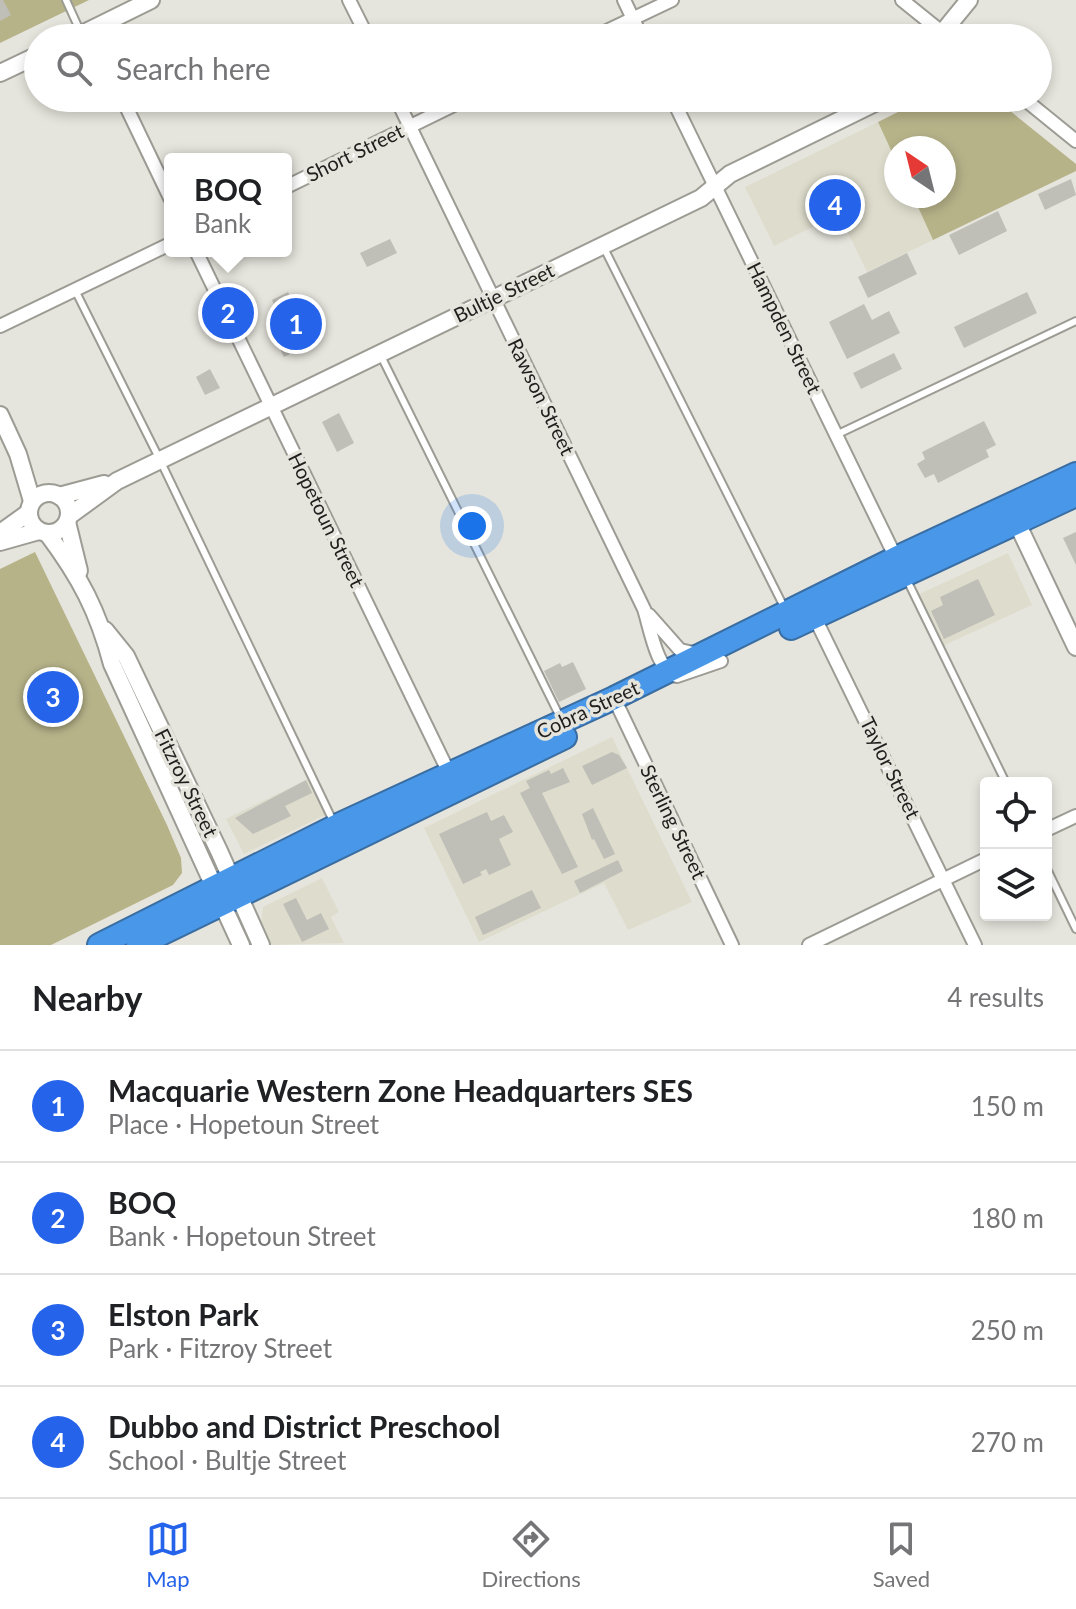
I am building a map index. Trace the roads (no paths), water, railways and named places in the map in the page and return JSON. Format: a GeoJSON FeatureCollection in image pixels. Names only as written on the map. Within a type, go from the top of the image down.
{"type":"FeatureCollection","features":[{"type":"Feature","properties":{"kind":"highway","name":"Cobra Street"},"geometry":{"type":"LineString","coordinates":[[99,945],[226,891],[617,705],[714,657],[788,613],[977,530],[1076,474]]}},
{"type":"Feature","properties":{"kind":"highway"},"geometry":{"type":"LineString","coordinates":[[977,530],[998,516],[1006,516],[1017,523],[1076,495]]}},
{"type":"Feature","properties":{"kind":"highway","name":"Cobra Street"},"geometry":{"type":"LineString","coordinates":[[138,945],[336,826],[453,781],[563,722],[617,705],[666,671],[714,657],[816,616],[881,584],[900,566]]}},
{"type":"Feature","properties":{"kind":"street"},"geometry":{"type":"LineString","coordinates":[[106,24],[151,0]]}},
{"type":"Feature","properties":{"kind":"street"},"geometry":{"type":"LineString","coordinates":[[349,0],[361,24]]}},
{"type":"Feature","properties":{"kind":"street"},"geometry":{"type":"LineString","coordinates":[[624,0],[635,24]]}},
{"type":"Feature","properties":{"kind":"street"},"geometry":{"type":"LineString","coordinates":[[622,24],[672,0]]}},
{"type":"Feature","properties":{"kind":"street"},"geometry":{"type":"LineString","coordinates":[[902,0],[929,24]]}},
{"type":"Feature","properties":{"kind":"street"},"geometry":{"type":"LineString","coordinates":[[952,24],[969,0]]}},
{"type":"Feature","properties":{"kind":"street"},"geometry":{"type":"LineString","coordinates":[[0,73],[24,62]]}},
{"type":"Feature","properties":{"kind":"street"},"geometry":{"type":"LineString","coordinates":[[129,112],[164,186]]}},
{"type":"Feature","properties":{"kind":"street","name":"Rawson Street"},"geometry":{"type":"LineString","coordinates":[[403,112],[644,609],[657,654],[666,671]]}},
{"type":"Feature","properties":{"kind":"street","name":"Short Street"},"geometry":{"type":"LineString","coordinates":[[292,184],[439,112]]}},
{"type":"Feature","properties":{"kind":"street","name":"Hampden Street"},"geometry":{"type":"LineString","coordinates":[[679,112],[900,566]]}},
{"type":"Feature","properties":{"kind":"street","name":"Bultje Street"},"geometry":{"type":"LineString","coordinates":[[68,519],[117,481],[701,198],[732,174],[857,112]]}},
{"type":"Feature","properties":{"kind":"street"},"geometry":{"type":"LineString","coordinates":[[1040,112],[1076,141]]}},
{"type":"Feature","properties":{"kind":"street"},"geometry":{"type":"LineString","coordinates":[[0,326],[164,247]]}},
{"type":"Feature","properties":{"kind":"street","name":"Hopetoun Street"},"geometry":{"type":"LineString","coordinates":[[199,257],[453,781]]}},
{"type":"Feature","properties":{"kind":"street"},"geometry":{"type":"LineString","coordinates":[[0,415],[18,454],[31,523],[43,532]]}},
{"type":"Feature","properties":{"kind":"street"},"geometry":{"type":"LineString","coordinates":[[0,542],[59,531],[68,519],[68,507],[18,454]]}},
{"type":"Feature","properties":{"kind":"street","name":"Bultje Street"},"geometry":{"type":"LineString","coordinates":[[55,494],[117,481]]}},
{"type":"Feature","properties":{"kind":"street"},"geometry":{"type":"LineString","coordinates":[[0,533],[43,493],[55,494]]}},
{"type":"Feature","properties":{"kind":"street","name":"Fitzroy Street"},"geometry":{"type":"LineString","coordinates":[[68,519],[81,582]]}},
{"type":"Feature","properties":{"kind":"street"},"geometry":{"type":"LineString","coordinates":[[1017,523],[1076,647]]}},
{"type":"Feature","properties":{"kind":"street","name":"Fitzroy Street"},"geometry":{"type":"LineString","coordinates":[[43,532],[81,582],[102,626],[126,656],[226,891],[241,945]]}},
{"type":"Feature","properties":{"kind":"street","name":"Rawson Street"},"geometry":{"type":"LineString","coordinates":[[644,609],[680,650],[714,657]]}},
{"type":"Feature","properties":{"kind":"street"},"geometry":{"type":"LineString","coordinates":[[788,613],[806,611],[816,616]]}},
{"type":"Feature","properties":{"kind":"street","name":"Taylor Street"},"geometry":{"type":"LineString","coordinates":[[816,616],[975,945]]}},
{"type":"Feature","properties":{"kind":"street","name":"Sterling Street"},"geometry":{"type":"LineString","coordinates":[[617,705],[732,945]]}},
{"type":"Feature","properties":{"kind":"street"},"geometry":{"type":"LineString","coordinates":[[1052,827],[1076,816]]}},
{"type":"Feature","properties":{"kind":"street"},"geometry":{"type":"LineString","coordinates":[[809,945],[980,862]]}},
{"type":"Feature","properties":{"kind":"street","name":"Fitzroy Street"},"geometry":{"type":"LineString","coordinates":[[226,891],[261,945]]}},
{"type":"Feature","properties":{"kind":"lane"},"geometry":{"type":"LineString","coordinates":[[66,0],[79,24]]}},
{"type":"Feature","properties":{"kind":"lane"},"geometry":{"type":"LineString","coordinates":[[603,245],[788,613]]}},
{"type":"Feature","properties":{"kind":"lane"},"geometry":{"type":"LineString","coordinates":[[75,290],[336,826]]}},
{"type":"Feature","properties":{"kind":"lane"},"geometry":{"type":"LineString","coordinates":[[836,435],[1076,321]]}},
{"type":"Feature","properties":{"kind":"lane"},"geometry":{"type":"LineString","coordinates":[[380,353],[563,722]]}},
{"type":"Feature","properties":{"kind":"lane"},"geometry":{"type":"LineString","coordinates":[[900,566],[1003,777]]}},
{"type":"Feature","properties":{"kind":"lane"},"geometry":{"type":"LineString","coordinates":[[1052,879],[1076,929]]}},
{"type":"Feature","properties":{"kind":"place","name":"Dubbo and District Preschool"},"geometry":{"type":"Point","coordinates":[835,205]}},
{"type":"Feature","properties":{"kind":"place","name":"BOQ"},"geometry":{"type":"Point","coordinates":[228,313]}},
{"type":"Feature","properties":{"kind":"place","name":"Macquarie Western Zone Headquarters SES"},"geometry":{"type":"Point","coordinates":[296,324]}},
{"type":"Feature","properties":{"kind":"place","name":"Elston Park"},"geometry":{"type":"Point","coordinates":[53,697]}}]}
